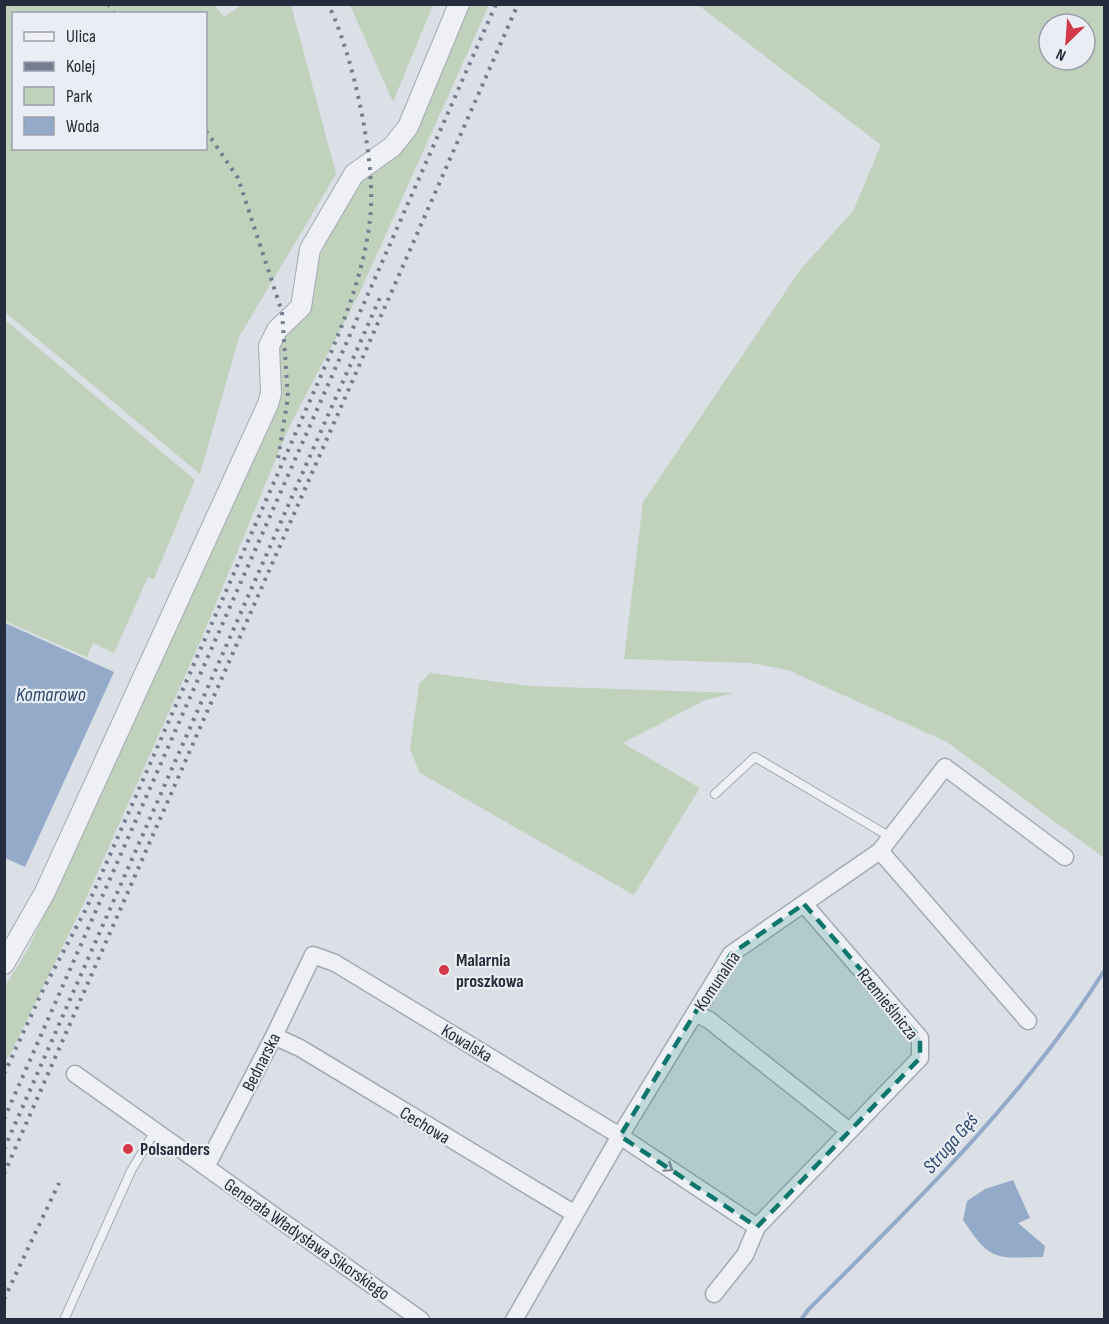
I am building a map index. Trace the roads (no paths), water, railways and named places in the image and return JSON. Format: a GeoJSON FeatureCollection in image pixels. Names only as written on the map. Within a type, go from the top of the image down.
{"type":"FeatureCollection","features":[{"type":"Feature","properties":{"kind":"street"},"geometry":{"type":"LineString","coordinates":[[4,964],[45,892],[268,404],[271,393],[269,346],[277,330],[301,307],[310,249],[354,174],[392,147],[408,127],[459,4]]}},
{"type":"Feature","properties":{"kind":"street","name":"Komunalna"},"geometry":{"type":"LineString","coordinates":[[514,1320],[620,1136],[731,954],[880,851],[945,767],[1065,857]]}},
{"type":"Feature","properties":{"kind":"street"},"geometry":{"type":"LineString","coordinates":[[880,851],[1028,1020]]}},
{"type":"Feature","properties":{"kind":"street","name":"Rzemieślnicza"},"geometry":{"type":"LineString","coordinates":[[714,1294],[745,1255],[757,1227],[848,1130],[920,1058],[920,1038],[804,904]]}},
{"type":"Feature","properties":{"kind":"street","name":"Bednarska"},"geometry":{"type":"LineString","coordinates":[[206,1167],[313,955]]}},
{"type":"Feature","properties":{"kind":"street","name":"Kowalska"},"geometry":{"type":"LineString","coordinates":[[313,955],[335,963],[620,1136]]}},
{"type":"Feature","properties":{"kind":"street"},"geometry":{"type":"LineString","coordinates":[[695,1013],[710,1020],[848,1130]]}},
{"type":"Feature","properties":{"kind":"street","name":"Cechowa"},"geometry":{"type":"LineString","coordinates":[[274,1036],[300,1048],[575,1214]]}},
{"type":"Feature","properties":{"kind":"street","name":"Generała Władysława Sikorskiego"},"geometry":{"type":"LineString","coordinates":[[75,1074],[412,1317]]}},
{"type":"Feature","properties":{"kind":"street"},"geometry":{"type":"LineString","coordinates":[[620,1136],[757,1227]]}},
{"type":"Feature","properties":{"kind":"lane"},"geometry":{"type":"LineString","coordinates":[[715,794],[755,757],[892,838]]}},
{"type":"Feature","properties":{"kind":"lane"},"geometry":{"type":"LineString","coordinates":[[64,1320],[131,1171],[155,1131]]}},
{"type":"Feature","properties":{"kind":"water","name":"Komarowo"},"geometry":{"type":"Polygon","coordinates":[[[5,623],[114,672],[25,867],[5,858],[5,623]]]}},
{"type":"Feature","properties":{"kind":"water"},"geometry":{"type":"Polygon","coordinates":[[[1013,1180],[1030,1218],[1018,1223],[1045,1246],[1043,1257],[1014,1258],[996,1255],[981,1244],[963,1220],[967,1201],[985,1189],[1013,1180]]]}},
{"type":"Feature","properties":{"kind":"waterway","name":"Struga Gęś"},"geometry":{"type":"LineString","coordinates":[[801,1320],[808,1310],[927,1190],[1003,1106],[1073,1018],[1104,971]]}},
{"type":"Feature","properties":{"kind":"railway"},"geometry":{"type":"LineString","coordinates":[[108,4],[114,12]]}},
{"type":"Feature","properties":{"kind":"railway"},"geometry":{"type":"LineString","coordinates":[[4,1074],[43,990],[87,907],[330,355],[355,288],[368,236],[371,196],[370,169],[354,79],[328,4]]}},
{"type":"Feature","properties":{"kind":"railway"},"geometry":{"type":"LineString","coordinates":[[4,1119],[496,4]]}},
{"type":"Feature","properties":{"kind":"railway"},"geometry":{"type":"LineString","coordinates":[[4,1174],[518,4]]}},
{"type":"Feature","properties":{"kind":"railway"},"geometry":{"type":"LineString","coordinates":[[207,132],[238,178],[282,312],[288,397],[278,459]]}},
{"type":"Feature","properties":{"kind":"railway"},"geometry":{"type":"LineString","coordinates":[[4,1149],[382,293]]}},
{"type":"Feature","properties":{"kind":"railway"},"geometry":{"type":"LineString","coordinates":[[4,1299],[59,1183]]}},
{"type":"Feature","properties":{"kind":"place","name":"Malarnia proszkowa"},"geometry":{"type":"Point","coordinates":[444,970]}},
{"type":"Feature","properties":{"kind":"place","name":"Polsanders"},"geometry":{"type":"Point","coordinates":[128,1149]}}]}
